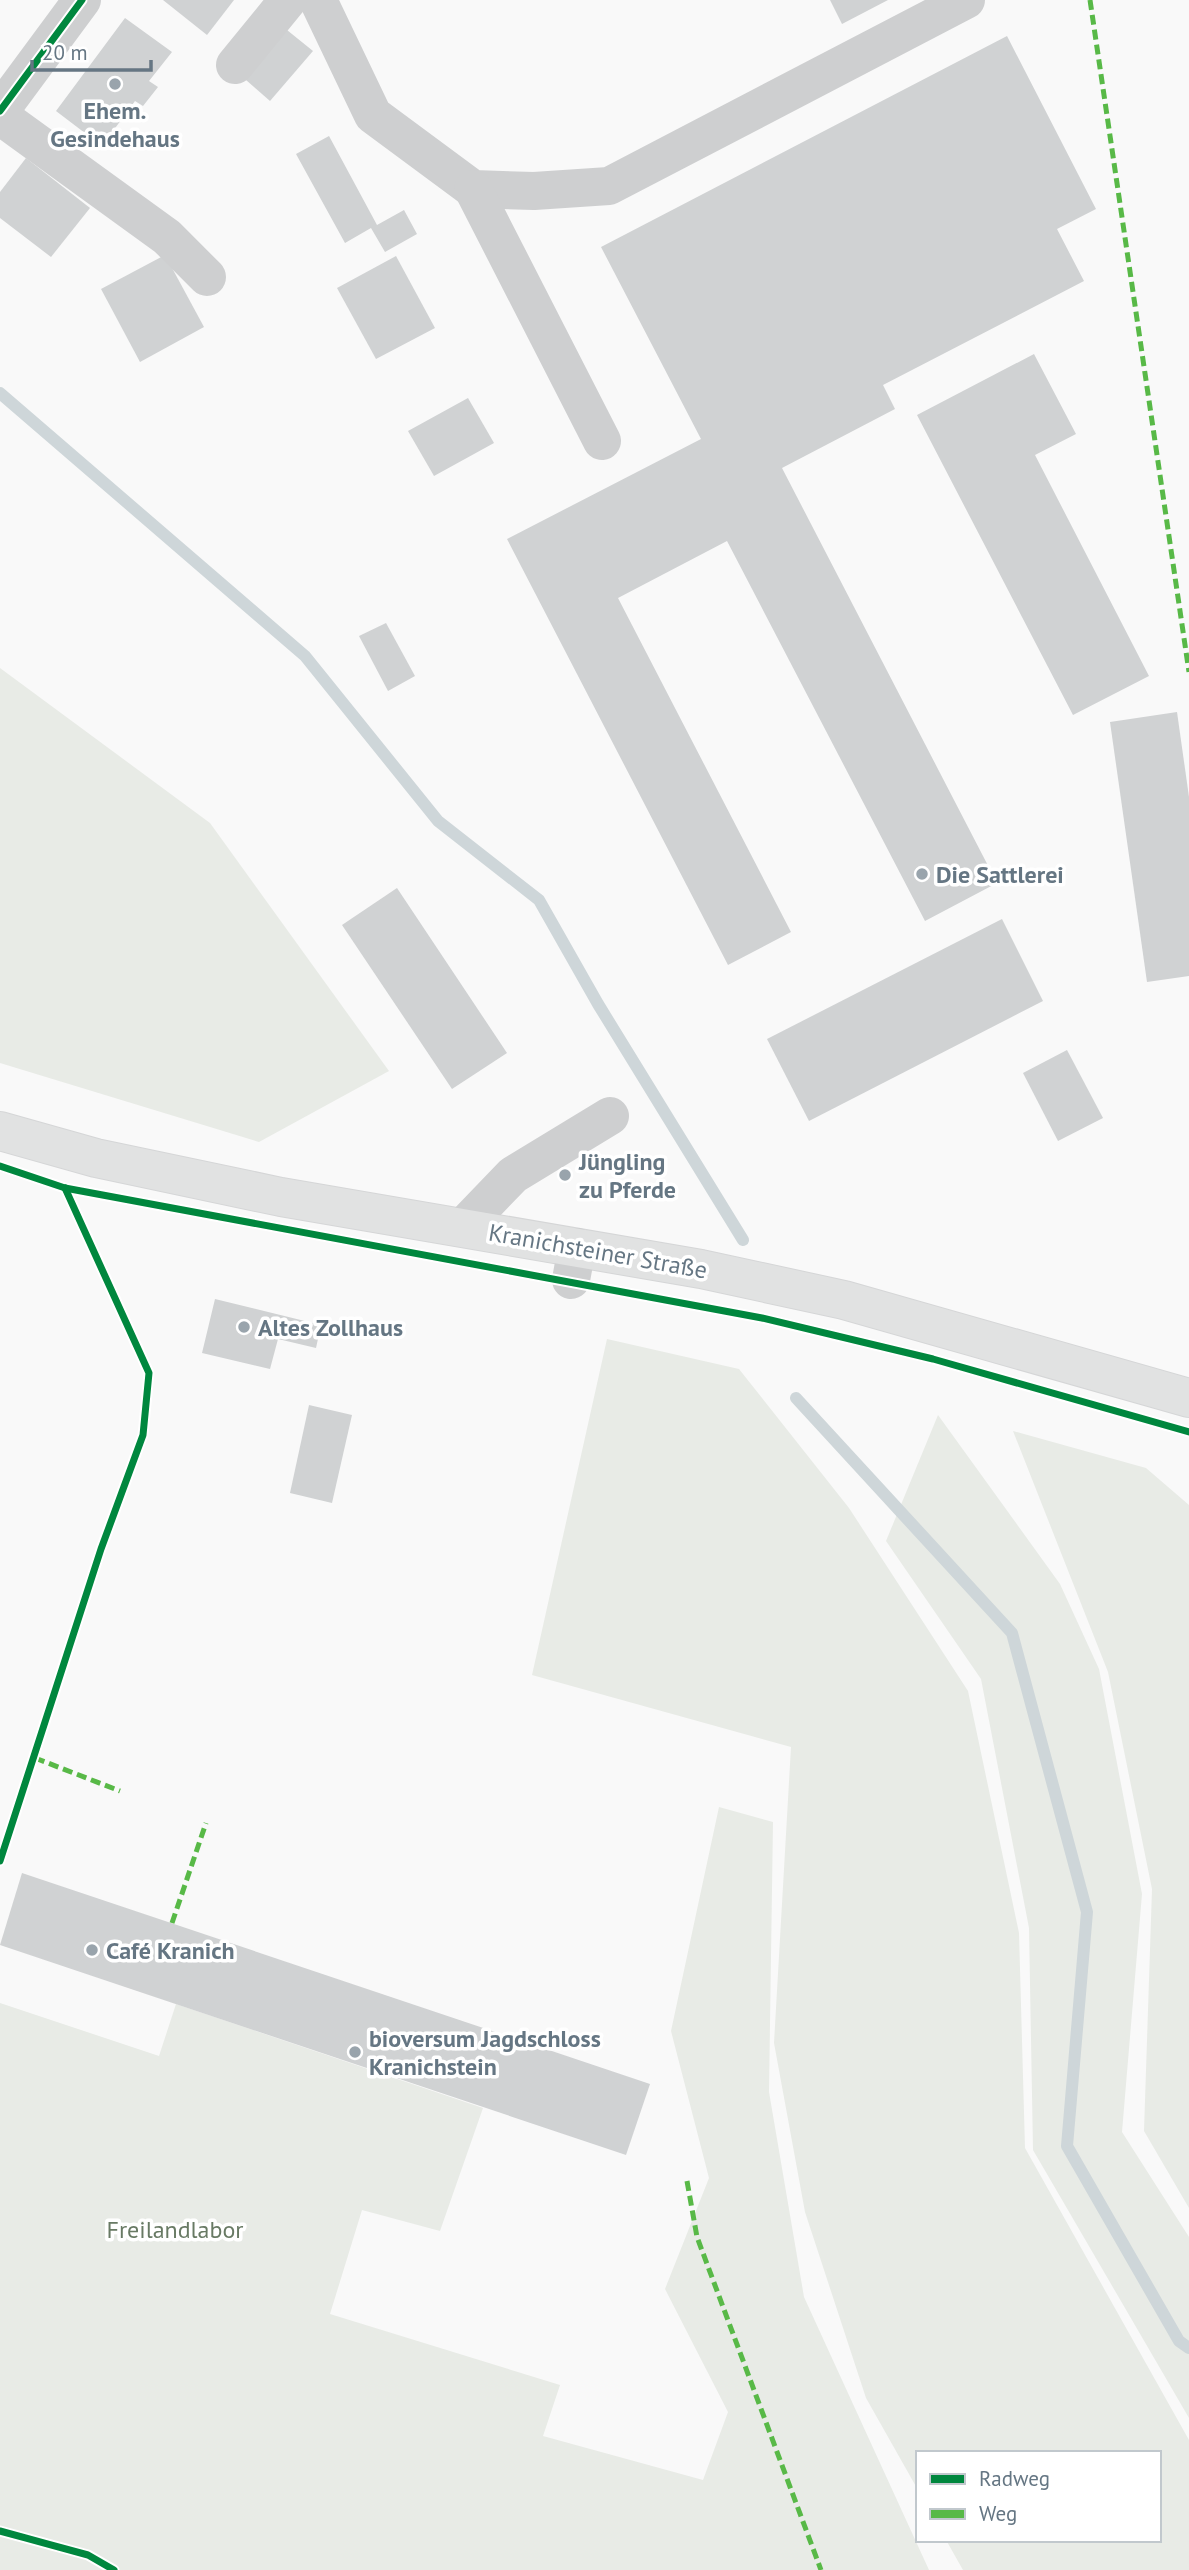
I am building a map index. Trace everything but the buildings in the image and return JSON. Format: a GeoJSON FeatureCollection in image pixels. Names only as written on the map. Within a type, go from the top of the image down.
{"type":"FeatureCollection","features":[{"type":"Feature","properties":{"kind":"main road","name":"Kranichsteiner Straße"},"geometry":{"type":"LineString","coordinates":[[0,1131],[96,1158],[281,1198],[463,1227],[574,1264],[844,1300],[1189,1398]]}},
{"type":"Feature","properties":{"kind":"street"},"geometry":{"type":"LineString","coordinates":[[82,0],[0,114],[167,236],[207,276]]}},
{"type":"Feature","properties":{"kind":"street"},"geometry":{"type":"LineString","coordinates":[[235,65],[288,0]]}},
{"type":"Feature","properties":{"kind":"street"},"geometry":{"type":"LineString","coordinates":[[318,0],[373,115],[473,189],[602,441]]}},
{"type":"Feature","properties":{"kind":"street"},"geometry":{"type":"LineString","coordinates":[[473,189],[534,191],[609,186],[966,0]]}},
{"type":"Feature","properties":{"kind":"street"},"geometry":{"type":"LineString","coordinates":[[463,1227],[513,1175],[610,1116]]}},
{"type":"Feature","properties":{"kind":"green space"},"geometry":{"type":"Polygon","coordinates":[[[0,668],[210,823],[389,1071],[259,1142],[0,1063],[0,668]]]}},
{"type":"Feature","properties":{"kind":"green space"},"geometry":{"type":"Polygon","coordinates":[[[607,1339],[739,1369],[849,1508],[968,1691],[1019,1933],[1025,2148],[1189,2440],[1189,2570],[963,2570],[947,2542],[1161,2542],[1161,2451],[916,2451],[916,2486],[866,2398],[805,2212],[774,2043],[791,1747],[532,1675],[607,1339]]]}},
{"type":"Feature","properties":{"kind":"green space"},"geometry":{"type":"Polygon","coordinates":[[[938,1415],[1060,1584],[1099,1669],[1142,1894],[1122,2132],[1189,2237],[1189,2418],[1033,2150],[1029,1928],[981,1679],[886,1541],[938,1415]]]}},
{"type":"Feature","properties":{"kind":"green space"},"geometry":{"type":"Polygon","coordinates":[[[1013,1431],[1146,1468],[1189,1505],[1189,2208],[1144,2131],[1152,1889],[1108,1672],[1013,1431]]]}},
{"type":"Feature","properties":{"kind":"green space","name":"Freilandlabor"},"geometry":{"type":"Polygon","coordinates":[[[719,1807],[773,1822],[769,2092],[804,2297],[929,2570],[0,2570],[0,2003],[159,2056],[176,2004],[483,2108],[440,2231],[362,2210],[330,2314],[560,2385],[543,2436],[703,2480],[728,2412],[665,2289],[709,2178],[671,2031],[719,1807]]]}},
{"type":"Feature","properties":{"kind":"waterway"},"geometry":{"type":"LineString","coordinates":[[0,393],[305,656],[438,821],[539,900],[598,1004],[743,1240]]}},
{"type":"Feature","properties":{"kind":"waterway"},"geometry":{"type":"LineString","coordinates":[[796,1398],[1012,1633],[1087,1912],[1067,2146],[1179,2341],[1189,2348]]}},
{"type":"Feature","properties":{"kind":"marked path"},"geometry":{"type":"LineString","coordinates":[[1090,0],[1189,672]]}},
{"type":"Feature","properties":{"kind":"marked path"},"geometry":{"type":"LineString","coordinates":[[35,1758],[120,1791]]}},
{"type":"Feature","properties":{"kind":"marked path"},"geometry":{"type":"LineString","coordinates":[[172,1923],[206,1823]]}},
{"type":"Feature","properties":{"kind":"marked path"},"geometry":{"type":"LineString","coordinates":[[687,2181],[697,2237],[821,2570]]}},
{"type":"Feature","properties":{"kind":"cycle path"},"geometry":{"type":"LineString","coordinates":[[0,111],[82,0]]}},
{"type":"Feature","properties":{"kind":"cycle path"},"geometry":{"type":"LineString","coordinates":[[0,1166],[65,1188],[762,1318],[933,1359],[1189,1432]]}},
{"type":"Feature","properties":{"kind":"cycle path"},"geometry":{"type":"LineString","coordinates":[[0,1861],[101,1549],[143,1435],[149,1373],[65,1188]]}},
{"type":"Feature","properties":{"kind":"cycle path"},"geometry":{"type":"LineString","coordinates":[[0,2531],[88,2555],[114,2570]]}},
{"type":"Feature","properties":{"kind":"place","name":"Ehem. Gesindehaus"},"geometry":{"type":"Point","coordinates":[115,84]}},
{"type":"Feature","properties":{"kind":"place","name":"Die Sattlerei"},"geometry":{"type":"Point","coordinates":[922,874]}},
{"type":"Feature","properties":{"kind":"place","name":"Jüngling zu Pferde"},"geometry":{"type":"Point","coordinates":[565,1175]}},
{"type":"Feature","properties":{"kind":"place","name":"Altes Zollhaus"},"geometry":{"type":"Point","coordinates":[244,1327]}},
{"type":"Feature","properties":{"kind":"place","name":"Café Kranich"},"geometry":{"type":"Point","coordinates":[92,1950]}},
{"type":"Feature","properties":{"kind":"place","name":"bioversum Jagdschloss Kranichstein"},"geometry":{"type":"Point","coordinates":[355,2052]}}]}
